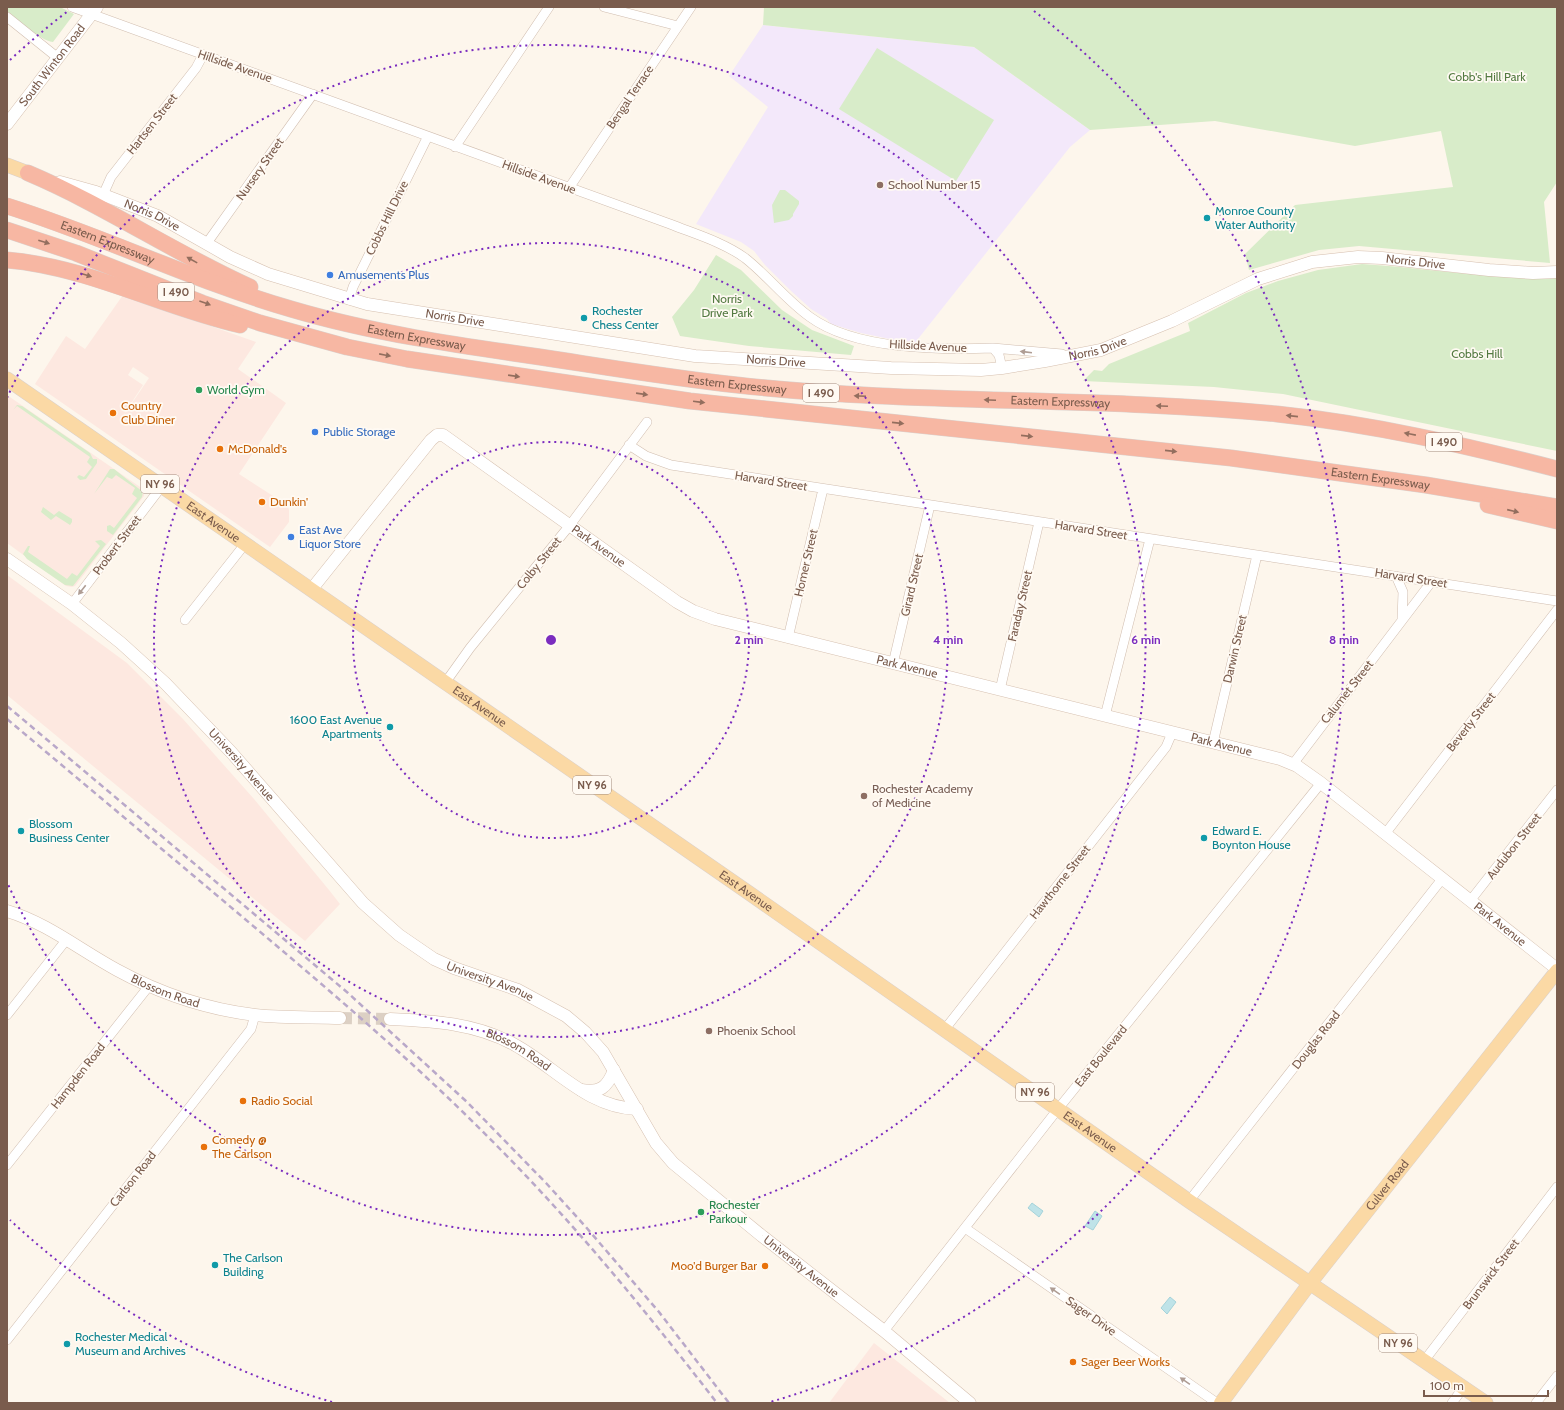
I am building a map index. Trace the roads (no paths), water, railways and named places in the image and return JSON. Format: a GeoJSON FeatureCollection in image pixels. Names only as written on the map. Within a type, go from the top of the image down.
{"type":"FeatureCollection","features":[{"type":"Feature","properties":{"kind":"highway"},"geometry":{"type":"LineString","coordinates":[[28,173],[76,196],[211,270],[317,317]]}},
{"type":"Feature","properties":{"kind":"highway","name":"Eastern Expressway"},"geometry":{"type":"LineString","coordinates":[[7,206],[76,229],[230,290],[317,317],[419,339],[747,386],[859,396],[1237,411],[1350,424],[1455,444],[1557,470]]}},
{"type":"Feature","properties":{"kind":"highway","name":"Eastern Expressway"},"geometry":{"type":"LineString","coordinates":[[7,230],[76,253],[231,313],[296,334],[347,347],[467,369],[690,401],[1171,451],[1352,475],[1557,507]]}},
{"type":"Feature","properties":{"kind":"highway"},"geometry":{"type":"LineString","coordinates":[[7,256],[97,278],[212,319],[347,347]]}},
{"type":"Feature","properties":{"kind":"highway"},"geometry":{"type":"LineString","coordinates":[[7,260],[43,264]]}},
{"type":"Feature","properties":{"kind":"highway"},"geometry":{"type":"LineString","coordinates":[[1455,444],[1557,463]]}},
{"type":"Feature","properties":{"kind":"highway"},"geometry":{"type":"LineString","coordinates":[[1352,475],[1557,521]]}},
{"type":"Feature","properties":{"kind":"main road","name":"Norris Drive"},"geometry":{"type":"LineString","coordinates":[[7,165],[28,173]]}},
{"type":"Feature","properties":{"kind":"main road","name":"East Avenue"},"geometry":{"type":"LineString","coordinates":[[7,379],[945,1029],[1189,1201],[1486,1403]]}},
{"type":"Feature","properties":{"kind":"main road","name":"Culver Road"},"geometry":{"type":"LineString","coordinates":[[1221,1403],[1310,1283],[1557,970]]}},
{"type":"Feature","properties":{"kind":"street","name":"Hillside Avenue"},"geometry":{"type":"LineString","coordinates":[[72,7],[95,11],[202,55],[313,94],[427,138],[670,224],[734,251],[761,272],[810,318],[843,333],[881,343],[910,347],[1004,348],[1025,352],[1079,355]]}},
{"type":"Feature","properties":{"kind":"street"},"geometry":{"type":"LineString","coordinates":[[454,147],[549,7]]}},
{"type":"Feature","properties":{"kind":"street"},"geometry":{"type":"LineString","coordinates":[[604,7],[678,26]]}},
{"type":"Feature","properties":{"kind":"street","name":"Bengal Terrace"},"geometry":{"type":"LineString","coordinates":[[569,188],[691,7]]}},
{"type":"Feature","properties":{"kind":"street","name":"South Winton Road"},"geometry":{"type":"LineString","coordinates":[[7,124],[95,11]]}},
{"type":"Feature","properties":{"kind":"street"},"geometry":{"type":"LineString","coordinates":[[7,17],[58,58]]}},
{"type":"Feature","properties":{"kind":"street","name":"Hartsen Street"},"geometry":{"type":"LineString","coordinates":[[103,195],[111,177],[196,68],[202,55]]}},
{"type":"Feature","properties":{"kind":"street","name":"Nursery Street"},"geometry":{"type":"LineString","coordinates":[[207,243],[313,94]]}},
{"type":"Feature","properties":{"kind":"street","name":"Cobbs Hill Drive"},"geometry":{"type":"LineString","coordinates":[[349,300],[353,287],[427,138]]}},
{"type":"Feature","properties":{"kind":"street","name":"Norris Drive"},"geometry":{"type":"LineString","coordinates":[[28,173],[103,195],[158,216],[237,261],[268,274],[349,300],[415,313],[695,356],[891,368],[981,370],[1002,368],[1101,350],[1150,331],[1258,279],[1312,262],[1358,257],[1382,258],[1489,270],[1533,273],[1557,272]]}},
{"type":"Feature","properties":{"kind":"street"},"geometry":{"type":"LineString","coordinates":[[993,348],[999,355],[1002,368]]}},
{"type":"Feature","properties":{"kind":"street","name":"Colby Street"},"geometry":{"type":"LineString","coordinates":[[445,683],[470,648],[570,525],[629,445],[648,422]]}},
{"type":"Feature","properties":{"kind":"street","name":"Park Avenue"},"geometry":{"type":"LineString","coordinates":[[311,590],[431,440],[438,434],[452,440],[677,602],[693,611],[788,638],[1293,764],[1321,784],[1557,970]]}},
{"type":"Feature","properties":{"kind":"street","name":"Harvard Street"},"geometry":{"type":"LineString","coordinates":[[629,445],[646,456],[671,465],[1557,601]]}},
{"type":"Feature","properties":{"kind":"street","name":"Probert Street"},"geometry":{"type":"LineString","coordinates":[[72,604],[162,486]]}},
{"type":"Feature","properties":{"kind":"street","name":"Homer Street"},"geometry":{"type":"LineString","coordinates":[[788,638],[823,489]]}},
{"type":"Feature","properties":{"kind":"street","name":"Girard Street"},"geometry":{"type":"LineString","coordinates":[[893,664],[930,505]]}},
{"type":"Feature","properties":{"kind":"street","name":"Faraday Street"},"geometry":{"type":"LineString","coordinates":[[1000,690],[1040,522]]}},
{"type":"Feature","properties":{"kind":"street"},"geometry":{"type":"LineString","coordinates":[[1105,716],[1150,539]]}},
{"type":"Feature","properties":{"kind":"street"},"geometry":{"type":"LineString","coordinates":[[185,620],[245,544]]}},
{"type":"Feature","properties":{"kind":"street","name":"Darwin Street"},"geometry":{"type":"LineString","coordinates":[[1213,743],[1257,555]]}},
{"type":"Feature","properties":{"kind":"street","name":"University Avenue"},"geometry":{"type":"LineString","coordinates":[[7,559],[72,604],[140,660],[202,720],[363,903],[398,936],[434,959],[454,968],[518,990],[566,1016],[585,1032],[603,1052],[656,1144],[673,1163],[756,1231],[884,1331],[970,1403]]}},
{"type":"Feature","properties":{"kind":"street"},"geometry":{"type":"LineString","coordinates":[[1396,576],[1403,592],[1402,620]]}},
{"type":"Feature","properties":{"kind":"street","name":"Calumet Street"},"geometry":{"type":"LineString","coordinates":[[1293,764],[1432,581]]}},
{"type":"Feature","properties":{"kind":"street","name":"Beverly Street"},"geometry":{"type":"LineString","coordinates":[[1385,834],[1557,610]]}},
{"type":"Feature","properties":{"kind":"street","name":"Hawthorne Street"},"geometry":{"type":"LineString","coordinates":[[945,1029],[1166,747],[1172,733]]}},
{"type":"Feature","properties":{"kind":"street","name":"East Boulevard"},"geometry":{"type":"LineString","coordinates":[[884,1331],[1058,1109],[1321,784]]}},
{"type":"Feature","properties":{"kind":"street","name":"Audubon Street"},"geometry":{"type":"LineString","coordinates":[[1470,901],[1557,790]]}},
{"type":"Feature","properties":{"kind":"street","name":"Douglas Road"},"geometry":{"type":"LineString","coordinates":[[1189,1201],[1442,879]]}},
{"type":"Feature","properties":{"kind":"street","name":"Blossom Road"},"geometry":{"type":"LineString","coordinates":[[7,911],[40,924],[116,970],[150,986],[200,1004],[255,1015],[340,1018]]}},
{"type":"Feature","properties":{"kind":"street"},"geometry":{"type":"LineString","coordinates":[[7,1015],[67,939]]}},
{"type":"Feature","properties":{"kind":"street","name":"Hampden Road"},"geometry":{"type":"LineString","coordinates":[[7,1165],[150,986]]}},
{"type":"Feature","properties":{"kind":"street","name":"Carlson Road"},"geometry":{"type":"LineString","coordinates":[[7,1340],[251,1028],[255,1015]]}},
{"type":"Feature","properties":{"kind":"street","name":"Blossom Road"},"geometry":{"type":"LineString","coordinates":[[390,1019],[448,1023],[491,1034],[514,1044],[581,1090],[606,1104],[622,1109],[637,1110]]}},
{"type":"Feature","properties":{"kind":"street"},"geometry":{"type":"LineString","coordinates":[[581,1090],[592,1092],[600,1090],[610,1080],[614,1070]]}},
{"type":"Feature","properties":{"kind":"street","name":"Brunswick Street"},"geometry":{"type":"LineString","coordinates":[[1424,1361],[1557,1187]]}},
{"type":"Feature","properties":{"kind":"street","name":"Sager Drive"},"geometry":{"type":"LineString","coordinates":[[965,1228],[1217,1403]]}},
{"type":"Feature","properties":{"kind":"street"},"geometry":{"type":"LineString","coordinates":[[1536,1403],[1557,1376]]}},
{"type":"Feature","properties":{"kind":"street"},"geometry":{"type":"LineString","coordinates":[[1452,1403],[1463,1388]]}},
{"type":"Feature","properties":{"kind":"water"},"geometry":{"type":"Polygon","coordinates":[[[1032,1203],[1043,1211],[1039,1217],[1028,1208],[1032,1203]]]}},
{"type":"Feature","properties":{"kind":"water"},"geometry":{"type":"Polygon","coordinates":[[[1095,1211],[1102,1216],[1093,1230],[1085,1226],[1095,1211]]]}},
{"type":"Feature","properties":{"kind":"water"},"geometry":{"type":"Polygon","coordinates":[[[1170,1297],[1176,1302],[1167,1314],[1161,1308],[1170,1297]]]}},
{"type":"Feature","properties":{"kind":"tunnel"},"geometry":{"type":"LineString","coordinates":[[340,1018],[390,1019]]}},
{"type":"Feature","properties":{"kind":"railway"},"geometry":{"type":"LineString","coordinates":[[7,706],[348,993],[467,1102],[546,1183],[585,1226],[659,1312],[729,1403]]}},
{"type":"Feature","properties":{"kind":"railway"},"geometry":{"type":"LineString","coordinates":[[7,719],[340,1000],[438,1088],[501,1150],[558,1210],[666,1337],[717,1403]]}},
{"type":"Feature","properties":{"kind":"place","name":"School Number 15"},"geometry":{"type":"Point","coordinates":[880,185]}},
{"type":"Feature","properties":{"kind":"place","name":"Monroe County Water Authority"},"geometry":{"type":"Point","coordinates":[1207,218]}},
{"type":"Feature","properties":{"kind":"place","name":"Amusements Plus"},"geometry":{"type":"Point","coordinates":[330,275]}},
{"type":"Feature","properties":{"kind":"place","name":"Rochester Chess Center"},"geometry":{"type":"Point","coordinates":[584,318]}},
{"type":"Feature","properties":{"kind":"place","name":"World Gym"},"geometry":{"type":"Point","coordinates":[199,390]}},
{"type":"Feature","properties":{"kind":"place","name":"Country Club Diner"},"geometry":{"type":"Point","coordinates":[113,413]}},
{"type":"Feature","properties":{"kind":"place","name":"Public Storage"},"geometry":{"type":"Point","coordinates":[315,432]}},
{"type":"Feature","properties":{"kind":"place","name":"McDonald's"},"geometry":{"type":"Point","coordinates":[220,449]}},
{"type":"Feature","properties":{"kind":"place","name":"Dunkin'"},"geometry":{"type":"Point","coordinates":[262,502]}},
{"type":"Feature","properties":{"kind":"place","name":"East Ave Liquor Store"},"geometry":{"type":"Point","coordinates":[291,537]}},
{"type":"Feature","properties":{"kind":"place","name":"1600 East Avenue Apartments"},"geometry":{"type":"Point","coordinates":[390,727]}},
{"type":"Feature","properties":{"kind":"place","name":"Rochester Academy of Medicine"},"geometry":{"type":"Point","coordinates":[864,796]}},
{"type":"Feature","properties":{"kind":"place","name":"Blossom Business Center"},"geometry":{"type":"Point","coordinates":[21,831]}},
{"type":"Feature","properties":{"kind":"place","name":"Edward E. Boynton House"},"geometry":{"type":"Point","coordinates":[1204,838]}},
{"type":"Feature","properties":{"kind":"place","name":"Phoenix School"},"geometry":{"type":"Point","coordinates":[709,1031]}},
{"type":"Feature","properties":{"kind":"place","name":"Radio Social"},"geometry":{"type":"Point","coordinates":[243,1101]}},
{"type":"Feature","properties":{"kind":"place","name":"Comedy @ The Carlson"},"geometry":{"type":"Point","coordinates":[204,1147]}},
{"type":"Feature","properties":{"kind":"place","name":"Rochester Parkour"},"geometry":{"type":"Point","coordinates":[701,1212]}},
{"type":"Feature","properties":{"kind":"place","name":"The Carlson Building"},"geometry":{"type":"Point","coordinates":[215,1265]}},
{"type":"Feature","properties":{"kind":"place","name":"Moo'd Burger Bar"},"geometry":{"type":"Point","coordinates":[765,1266]}},
{"type":"Feature","properties":{"kind":"place","name":"Rochester Medical Museum and Archives"},"geometry":{"type":"Point","coordinates":[67,1344]}},
{"type":"Feature","properties":{"kind":"place","name":"Sager Beer Works"},"geometry":{"type":"Point","coordinates":[1073,1362]}},
{"type":"Feature","properties":{"kind":"park label","name":"Cobb's Hill Park"},"geometry":{"type":"Point","coordinates":[1487,77]}},
{"type":"Feature","properties":{"kind":"park label","name":"Norris Drive Park"},"geometry":{"type":"Point","coordinates":[727,306]}},
{"type":"Feature","properties":{"kind":"park label","name":"Cobbs Hill"},"geometry":{"type":"Point","coordinates":[1477,354]}}]}
